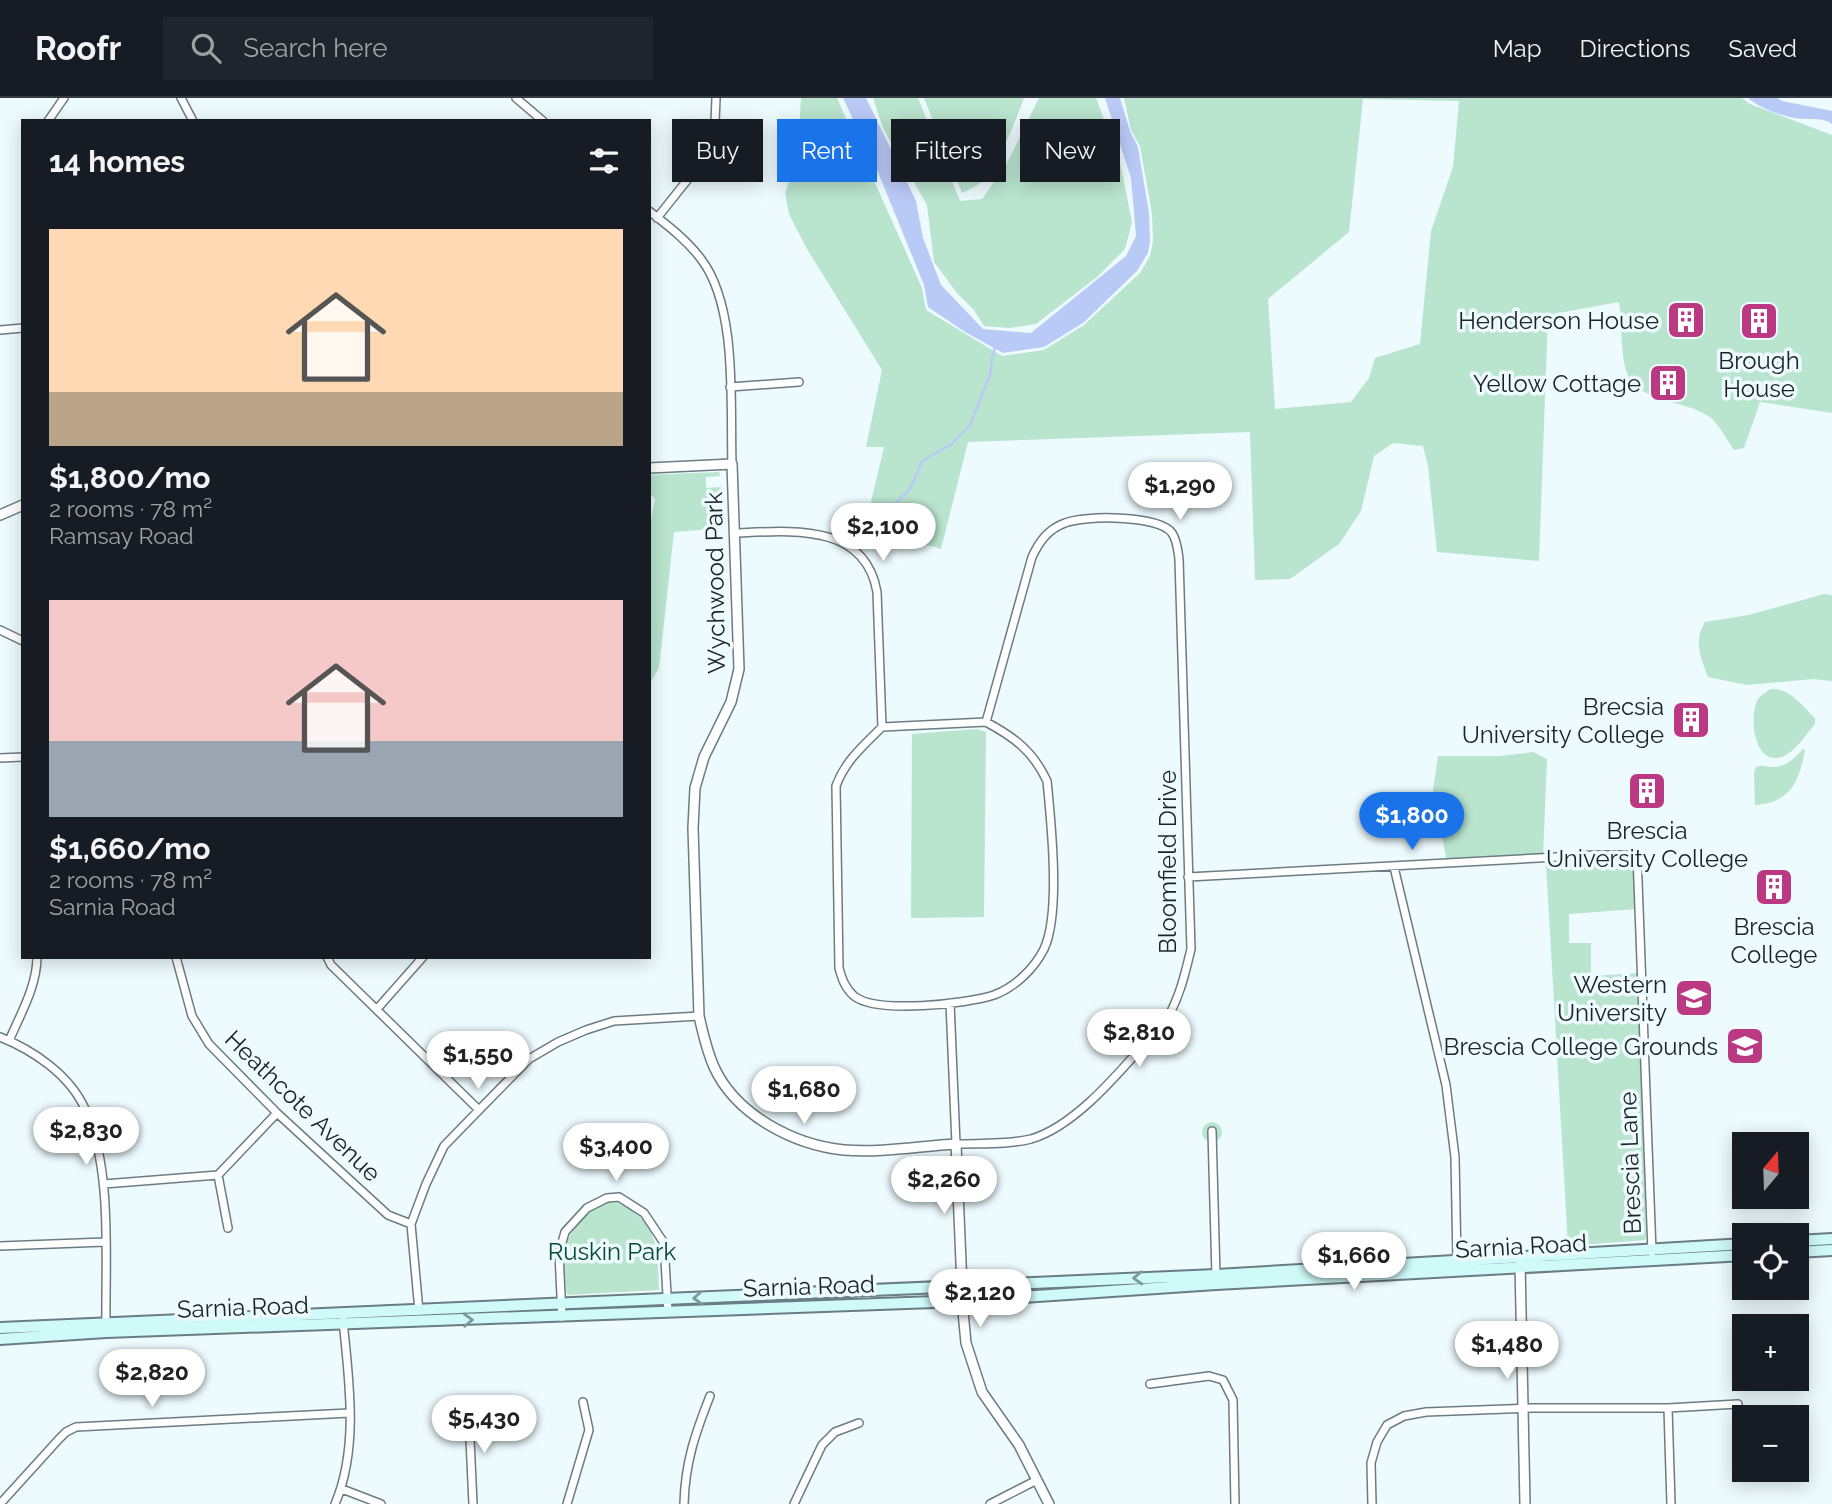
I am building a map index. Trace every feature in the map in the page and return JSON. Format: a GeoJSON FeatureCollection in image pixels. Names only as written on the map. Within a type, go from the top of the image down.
{"type":"FeatureCollection","features":[{"type":"Feature","properties":{"kind":"main road"},"geometry":{"type":"LineString","coordinates":[[1809,1240],[1832,1239]]}},
{"type":"Feature","properties":{"kind":"main road","name":"Sarnia Road"},"geometry":{"type":"LineString","coordinates":[[0,1328],[106,1329],[343,1320],[562,1317],[962,1301],[1216,1280],[1653,1255],[1732,1246]]}},
{"type":"Feature","properties":{"kind":"main road"},"geometry":{"type":"LineString","coordinates":[[1809,1251],[1832,1250]]}},
{"type":"Feature","properties":{"kind":"main road","name":"Sarnia Road"},"geometry":{"type":"LineString","coordinates":[[1653,1255],[1732,1255]]}},
{"type":"Feature","properties":{"kind":"main road","name":"Sarnia Road"},"geometry":{"type":"LineString","coordinates":[[343,1320],[419,1311],[667,1299],[962,1286],[1216,1280]]}},
{"type":"Feature","properties":{"kind":"main road","name":"Sarnia Road"},"geometry":{"type":"LineString","coordinates":[[0,1339],[106,1329]]}},
{"type":"Feature","properties":{"kind":"street"},"geometry":{"type":"LineString","coordinates":[[49,119],[64,98]]}},
{"type":"Feature","properties":{"kind":"street"},"geometry":{"type":"LineString","coordinates":[[181,98],[192,119]]}},
{"type":"Feature","properties":{"kind":"street"},"geometry":{"type":"LineString","coordinates":[[657,218],[704,159],[715,122],[716,98]]}},
{"type":"Feature","properties":{"kind":"street"},"geometry":{"type":"LineString","coordinates":[[521,100],[541,119]]}},
{"type":"Feature","properties":{"kind":"street","name":"Wychwood Park"},"geometry":{"type":"LineString","coordinates":[[651,213],[701,259],[723,306],[728,338],[739,669],[731,702],[699,772],[694,806],[699,1016]]}},
{"type":"Feature","properties":{"kind":"street"},"geometry":{"type":"LineString","coordinates":[[0,330],[21,328]]}},
{"type":"Feature","properties":{"kind":"street"},"geometry":{"type":"LineString","coordinates":[[730,387],[799,382]]}},
{"type":"Feature","properties":{"kind":"street"},"geometry":{"type":"LineString","coordinates":[[651,468],[732,464]]}},
{"type":"Feature","properties":{"kind":"street"},"geometry":{"type":"LineString","coordinates":[[0,515],[21,506]]}},
{"type":"Feature","properties":{"kind":"street","name":"Bloomfield Drive"},"geometry":{"type":"LineString","coordinates":[[699,1016],[715,1069],[734,1097],[755,1115],[784,1133],[813,1145],[846,1150],[1030,1139],[1065,1122],[1091,1100],[1167,1019],[1182,990],[1191,949],[1179,559],[1172,534],[1165,527],[1154,522],[1135,520],[1079,519],[1050,531],[1039,542],[1032,558],[986,722]]}},
{"type":"Feature","properties":{"kind":"street"},"geometry":{"type":"LineString","coordinates":[[735,533],[782,531],[818,535],[850,544],[865,561],[875,576],[877,592],[882,727]]}},
{"type":"Feature","properties":{"kind":"street"},"geometry":{"type":"LineString","coordinates":[[0,630],[21,640]]}},
{"type":"Feature","properties":{"kind":"street"},"geometry":{"type":"LineString","coordinates":[[986,722],[1024,746],[1047,780],[1052,917],[1045,946],[1029,972],[995,994],[950,1003],[888,1007],[855,997],[844,984],[839,968],[836,786],[846,763],[882,727],[986,722]]}},
{"type":"Feature","properties":{"kind":"street"},"geometry":{"type":"LineString","coordinates":[[0,758],[21,757]]}},
{"type":"Feature","properties":{"kind":"street","name":"Brescia Lane"},"geometry":{"type":"LineString","coordinates":[[1394,867],[1637,855],[1653,1255]]}},
{"type":"Feature","properties":{"kind":"street"},"geometry":{"type":"LineString","coordinates":[[1188,877],[1394,867],[1446,1085],[1455,1157],[1457,1266]]}},
{"type":"Feature","properties":{"kind":"street"},"geometry":{"type":"LineString","coordinates":[[9,1041],[27,999],[37,959]]}},
{"type":"Feature","properties":{"kind":"street","name":"Heathcote Avenue"},"geometry":{"type":"LineString","coordinates":[[177,959],[192,1016],[209,1044],[277,1113],[388,1215],[411,1224]]}},
{"type":"Feature","properties":{"kind":"street"},"geometry":{"type":"LineString","coordinates":[[328,959],[331,965],[479,1110]]}},
{"type":"Feature","properties":{"kind":"street"},"geometry":{"type":"LineString","coordinates":[[377,1009],[421,959]]}},
{"type":"Feature","properties":{"kind":"street"},"geometry":{"type":"LineString","coordinates":[[950,1003],[966,1343],[982,1392],[1019,1445],[1049,1504]]}},
{"type":"Feature","properties":{"kind":"street"},"geometry":{"type":"LineString","coordinates":[[419,1311],[411,1224],[444,1146],[529,1059],[568,1038],[614,1021],[699,1016]]}},
{"type":"Feature","properties":{"kind":"street"},"geometry":{"type":"LineString","coordinates":[[0,1037],[42,1059],[65,1081],[84,1106],[96,1138],[104,1184],[106,1329]]}},
{"type":"Feature","properties":{"kind":"street"},"geometry":{"type":"LineString","coordinates":[[104,1184],[218,1175],[277,1113]]}},
{"type":"Feature","properties":{"kind":"street"},"geometry":{"type":"LineString","coordinates":[[1212,1131],[1216,1280]]}},
{"type":"Feature","properties":{"kind":"street"},"geometry":{"type":"LineString","coordinates":[[218,1175],[228,1228]]}},
{"type":"Feature","properties":{"kind":"street"},"geometry":{"type":"LineString","coordinates":[[562,1317],[559,1253],[565,1233],[587,1208],[607,1198],[619,1197],[643,1213],[664,1243],[668,1312]]}},
{"type":"Feature","properties":{"kind":"street"},"geometry":{"type":"LineString","coordinates":[[0,1246],[105,1242]]}},
{"type":"Feature","properties":{"kind":"street"},"geometry":{"type":"LineString","coordinates":[[1520,1263],[1525,1504]]}},
{"type":"Feature","properties":{"kind":"street"},"geometry":{"type":"LineString","coordinates":[[335,1504],[342,1489],[349,1448],[343,1320]]}},
{"type":"Feature","properties":{"kind":"street"},"geometry":{"type":"LineString","coordinates":[[1150,1384],[1209,1376],[1223,1380],[1233,1400],[1235,1504]]}},
{"type":"Feature","properties":{"kind":"street"},"geometry":{"type":"LineString","coordinates":[[684,1504],[685,1474],[692,1442],[710,1396]]}},
{"type":"Feature","properties":{"kind":"street"},"geometry":{"type":"LineString","coordinates":[[567,1504],[589,1430],[583,1402]]}},
{"type":"Feature","properties":{"kind":"street"},"geometry":{"type":"LineString","coordinates":[[1372,1504],[1371,1463],[1377,1442],[1387,1425],[1404,1416],[1426,1412],[1668,1408],[1738,1404]]}},
{"type":"Feature","properties":{"kind":"street"},"geometry":{"type":"LineString","coordinates":[[1668,1408],[1671,1504]]}},
{"type":"Feature","properties":{"kind":"street"},"geometry":{"type":"LineString","coordinates":[[0,1504],[59,1439],[76,1427],[349,1413]]}},
{"type":"Feature","properties":{"kind":"street"},"geometry":{"type":"LineString","coordinates":[[459,1415],[470,1438],[473,1504]]}},
{"type":"Feature","properties":{"kind":"street"},"geometry":{"type":"LineString","coordinates":[[794,1504],[822,1445],[835,1432],[859,1423]]}},
{"type":"Feature","properties":{"kind":"street"},"geometry":{"type":"LineString","coordinates":[[990,1504],[1037,1480]]}},
{"type":"Feature","properties":{"kind":"street"},"geometry":{"type":"LineString","coordinates":[[342,1489],[381,1504]]}},
{"type":"Feature","properties":{"kind":"green space"},"geometry":{"type":"Polygon","coordinates":[[[801,98],[837,98],[846,119],[800,119],[801,98]]]}},
{"type":"Feature","properties":{"kind":"green space"},"geometry":{"type":"Polygon","coordinates":[[[873,98],[918,98],[927,119],[891,119],[891,142],[883,128],[873,98]]]}},
{"type":"Feature","properties":{"kind":"green space"},"geometry":{"type":"Polygon","coordinates":[[[924,98],[1024,98],[1006,143],[1006,119],[932,119],[924,98]]]}},
{"type":"Feature","properties":{"kind":"green space"},"geometry":{"type":"Polygon","coordinates":[[[1039,98],[1096,98],[1104,119],[1029,119],[1039,98]]]}},
{"type":"Feature","properties":{"kind":"green space"},"geometry":{"type":"Polygon","coordinates":[[[1124,98],[1742,98],[1750,104],[1832,135],[1832,413],[1760,402],[1744,448],[1734,450],[1711,418],[1702,412],[1645,392],[1629,377],[1623,351],[1619,302],[1548,315],[1539,561],[1437,552],[1428,466],[1423,446],[1393,443],[1374,456],[1361,511],[1339,544],[1290,579],[1255,580],[1250,432],[968,442],[941,549],[886,533],[869,541],[863,536],[884,447],[866,447],[882,370],[807,249],[789,214],[785,193],[789,182],[875,182],[922,288],[926,310],[1002,356],[1044,350],[1084,325],[1140,273],[1150,256],[1153,241],[1152,214],[1140,146],[1131,130],[1124,98]],[[1363,99],[1349,232],[1268,299],[1275,409],[1351,402],[1369,378],[1375,358],[1420,344],[1431,231],[1453,167],[1459,101],[1363,99]]]}},
{"type":"Feature","properties":{"kind":"green space"},"geometry":{"type":"Polygon","coordinates":[[[1020,137],[1020,182],[1120,182],[1120,164],[1132,222],[1125,249],[1097,277],[1036,324],[1009,328],[984,326],[934,262],[927,205],[914,182],[952,182],[960,201],[982,199],[994,182],[1006,182],[1006,165],[1020,137]]]}},
{"type":"Feature","properties":{"kind":"green space"},"geometry":{"type":"Polygon","coordinates":[[[958,182],[981,182],[979,184],[962,193],[958,182]]]}},
{"type":"Feature","properties":{"kind":"green space"},"geometry":{"type":"Polygon","coordinates":[[[719,472],[720,476],[706,477],[706,488],[721,487],[723,528],[674,532],[659,668],[651,682],[651,520],[655,499],[651,495],[651,475],[719,472]]]}},
{"type":"Feature","properties":{"kind":"green space"},"geometry":{"type":"Polygon","coordinates":[[[1824,594],[1832,595],[1832,681],[1813,679],[1747,685],[1708,677],[1699,643],[1705,622],[1749,615],[1824,594]]]}},
{"type":"Feature","properties":{"kind":"green space"},"geometry":{"type":"Polygon","coordinates":[[[1771,689],[1784,691],[1815,718],[1815,724],[1793,750],[1774,758],[1766,755],[1760,748],[1754,728],[1758,699],[1771,689]]]}},
{"type":"Feature","properties":{"kind":"green space"},"geometry":{"type":"Polygon","coordinates":[[[977,729],[986,732],[984,917],[911,918],[912,734],[977,729]]]}},
{"type":"Feature","properties":{"kind":"green space"},"geometry":{"type":"Polygon","coordinates":[[[1805,750],[1800,771],[1792,788],[1778,800],[1755,805],[1756,767],[1786,764],[1805,750]]]}},
{"type":"Feature","properties":{"kind":"green space"},"geometry":{"type":"Polygon","coordinates":[[[1533,752],[1547,759],[1543,856],[1447,861],[1433,791],[1438,756],[1501,756],[1533,752]]]}},
{"type":"Feature","properties":{"kind":"green space"},"geometry":{"type":"Polygon","coordinates":[[[1627,860],[1632,864],[1637,909],[1569,914],[1569,943],[1591,943],[1591,976],[1639,973],[1646,1236],[1645,1240],[1568,1246],[1546,863],[1627,860]]]}},
{"type":"Feature","properties":{"kind":"green space"},"geometry":{"type":"Polygon","coordinates":[[[1212,1122],[1219,1125],[1222,1132],[1219,1139],[1212,1142],[1205,1139],[1202,1132],[1205,1125],[1212,1122]]]}},
{"type":"Feature","properties":{"kind":"green space","name":"Ruskin Park"},"geometry":{"type":"Polygon","coordinates":[[[616,1202],[641,1218],[653,1238],[658,1262],[659,1290],[567,1295],[563,1261],[566,1243],[593,1210],[605,1203],[616,1202]]]}},
{"type":"Feature","properties":{"kind":"green space"},"geometry":{"type":"Polygon","coordinates":[[[457,1403],[467,1407],[470,1414],[466,1422],[456,1423],[450,1419],[450,1409],[457,1403]]]}},
{"type":"Feature","properties":{"kind":"water"},"geometry":{"type":"Polygon","coordinates":[[[843,98],[866,98],[876,119],[853,119],[843,98]]]}},
{"type":"Feature","properties":{"kind":"water"},"geometry":{"type":"Polygon","coordinates":[[[1105,98],[1120,98],[1138,147],[1149,213],[1148,253],[1137,271],[1083,323],[1044,347],[1003,353],[928,307],[924,285],[878,172],[877,121],[891,150],[891,182],[907,182],[916,201],[923,238],[941,285],[983,329],[1031,333],[1126,256],[1136,236],[1131,178],[1120,144],[1120,119],[1112,119],[1105,98]]]}},
{"type":"Feature","properties":{"kind":"water"},"geometry":{"type":"Polygon","coordinates":[[[1748,98],[1777,98],[1832,111],[1832,124],[1822,120],[1783,115],[1767,110],[1748,98]]]}},
{"type":"Feature","properties":{"kind":"waterway"},"geometry":{"type":"LineString","coordinates":[[876,523],[910,489],[922,461],[952,444],[970,425],[991,372],[996,345]]}},
{"type":"Feature","properties":{"kind":"place","name":"Henderson House"},"geometry":{"type":"Point","coordinates":[1686,320]}},
{"type":"Feature","properties":{"kind":"place","name":"Brough House"},"geometry":{"type":"Point","coordinates":[1759,321]}},
{"type":"Feature","properties":{"kind":"place","name":"Yellow Cottage"},"geometry":{"type":"Point","coordinates":[1668,383]}},
{"type":"Feature","properties":{"kind":"place","name":"Brecsia University College"},"geometry":{"type":"Point","coordinates":[1691,720]}},
{"type":"Feature","properties":{"kind":"place","name":"Brescia University College"},"geometry":{"type":"Point","coordinates":[1647,791]}},
{"type":"Feature","properties":{"kind":"place","name":"Brescia College"},"geometry":{"type":"Point","coordinates":[1774,887]}},
{"type":"Feature","properties":{"kind":"place","name":"Western University"},"geometry":{"type":"Point","coordinates":[1694,998]}},
{"type":"Feature","properties":{"kind":"place","name":"Brescia College Grounds"},"geometry":{"type":"Point","coordinates":[1745,1046]}}]}
